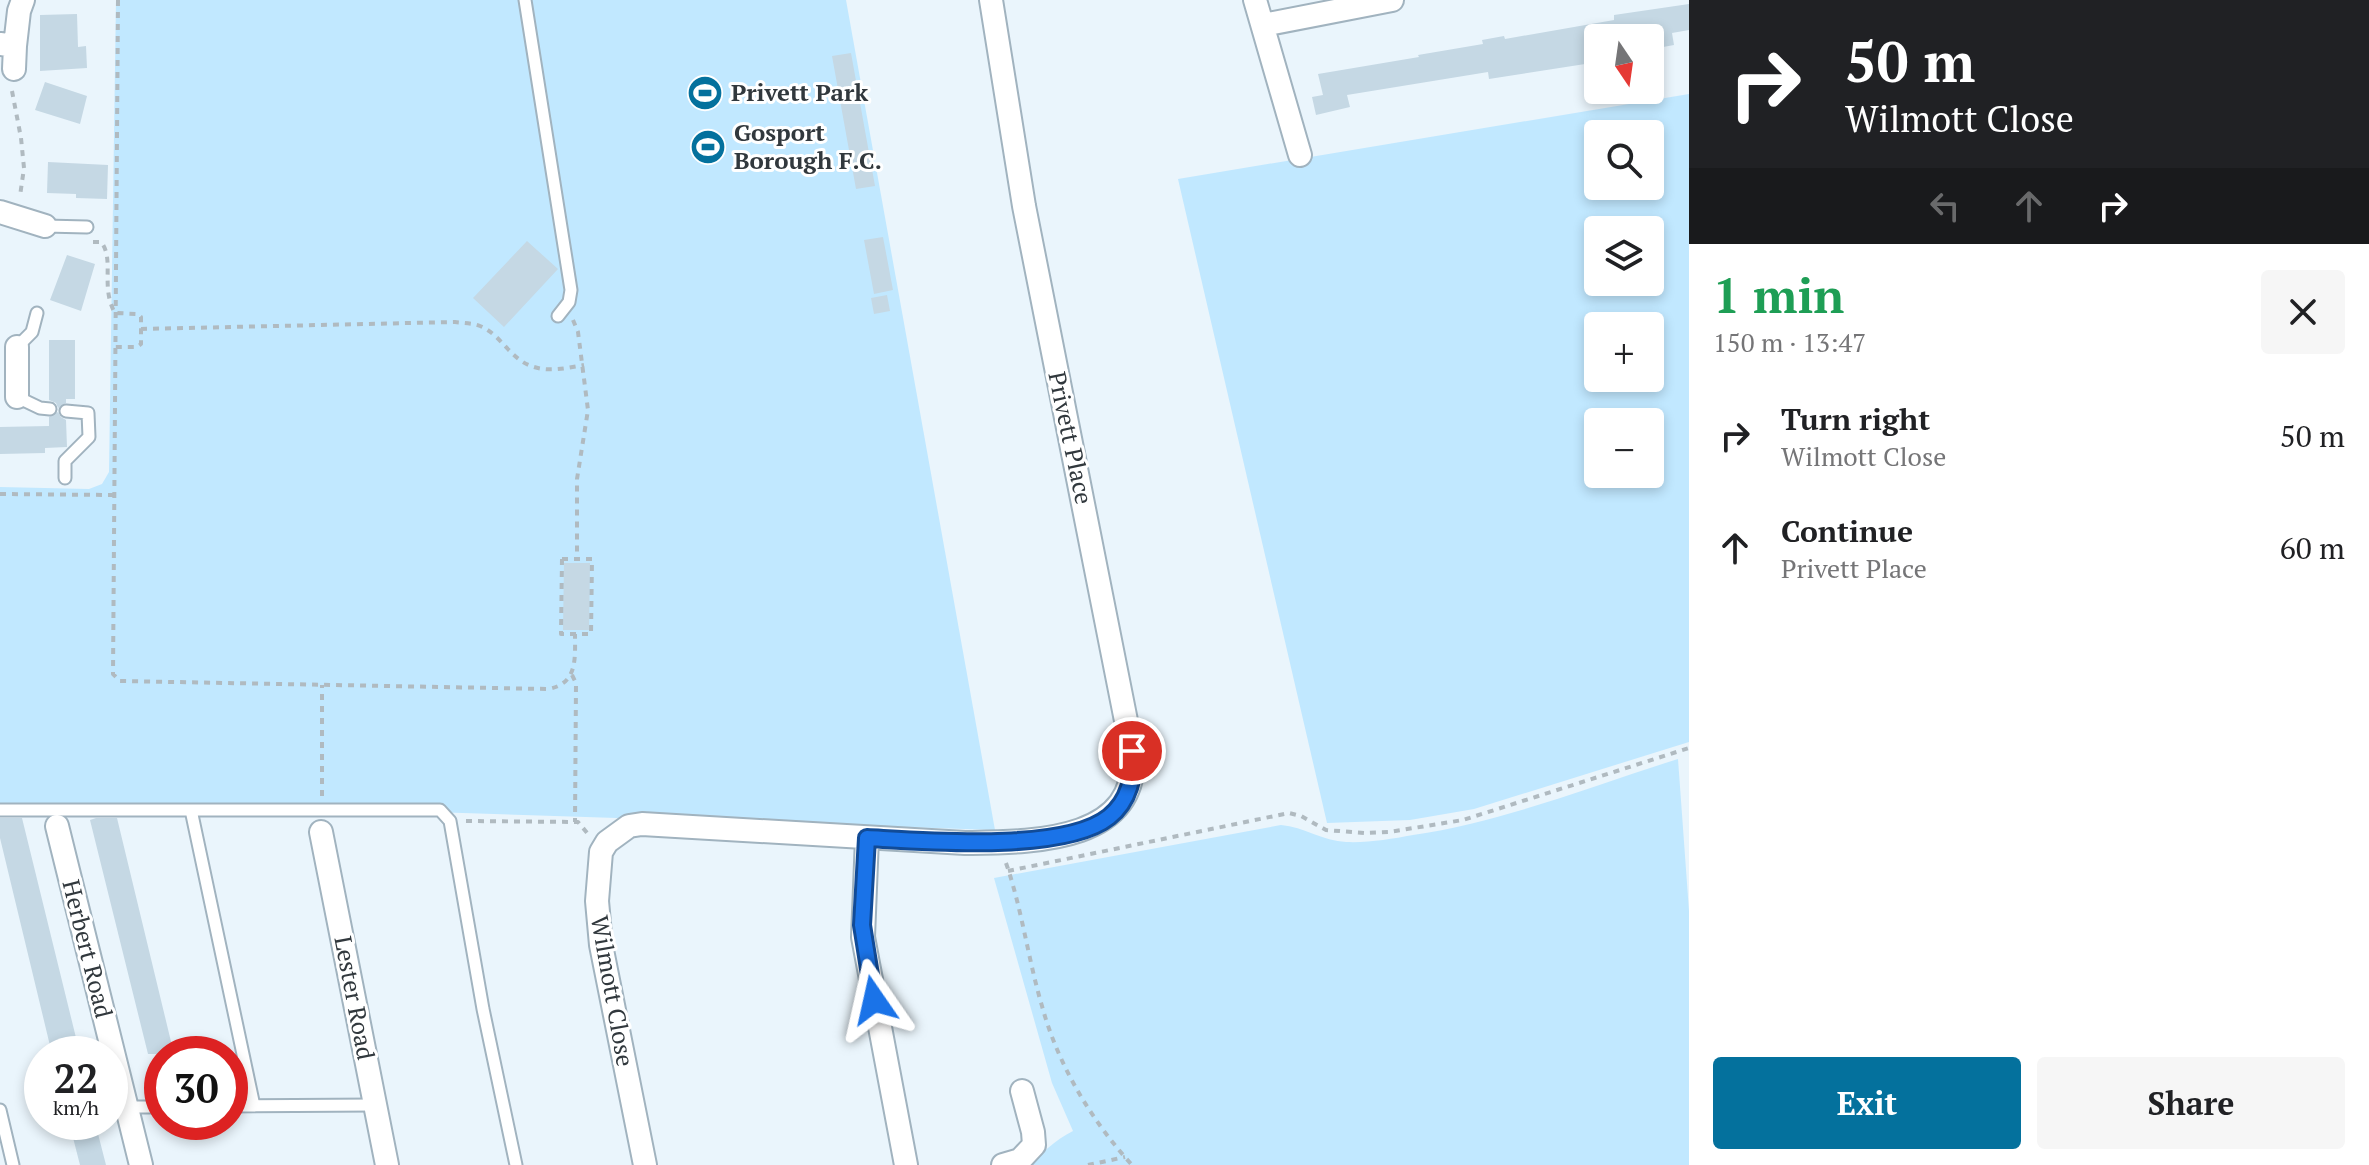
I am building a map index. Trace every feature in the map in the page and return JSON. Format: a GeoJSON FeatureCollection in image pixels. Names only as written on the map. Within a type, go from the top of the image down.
{"type":"FeatureCollection","features":[{"type":"Feature","properties":{"kind":"street"},"geometry":{"type":"LineString","coordinates":[[10,53],[23,0]]}},
{"type":"Feature","properties":{"kind":"street","name":"Privett Place"},"geometry":{"type":"LineString","coordinates":[[991,0],[1024,206],[1134,765],[1126,795],[1113,814],[1085,829],[998,842]]}},
{"type":"Feature","properties":{"kind":"street"},"geometry":{"type":"LineString","coordinates":[[1255,0],[1300,155]]}},
{"type":"Feature","properties":{"kind":"street"},"geometry":{"type":"LineString","coordinates":[[1263,25],[1392,0]]}},
{"type":"Feature","properties":{"kind":"street"},"geometry":{"type":"LineString","coordinates":[[9,214],[45,226]]}},
{"type":"Feature","properties":{"kind":"street"},"geometry":{"type":"LineString","coordinates":[[11,386],[17,347]]}},
{"type":"Feature","properties":{"kind":"street","name":"Herbert Road"},"geometry":{"type":"LineString","coordinates":[[57,818],[110,1036]]}},
{"type":"Feature","properties":{"kind":"street","name":"Lester Road"},"geometry":{"type":"LineString","coordinates":[[322,821],[387,1165]]}},
{"type":"Feature","properties":{"kind":"street"},"geometry":{"type":"LineString","coordinates":[[601,852],[617,833],[629,826],[642,824],[867,838],[998,842]]}},
{"type":"Feature","properties":{"kind":"street"},"geometry":{"type":"LineString","coordinates":[[867,838],[863,937],[906,1165]]}},
{"type":"Feature","properties":{"kind":"street","name":"Wilmott Close"},"geometry":{"type":"LineString","coordinates":[[601,852],[597,923],[645,1165]]}},
{"type":"Feature","properties":{"kind":"street"},"geometry":{"type":"LineString","coordinates":[[1003,1165],[1026,1156],[1034,1145],[1022,1091]]}},
{"type":"Feature","properties":{"kind":"street","name":"Herbert Road"},"geometry":{"type":"LineString","coordinates":[[128,1111],[141,1165]]}},
{"type":"Feature","properties":{"kind":"lane"},"geometry":{"type":"LineString","coordinates":[[525,0],[571,290],[562,311]]}},
{"type":"Feature","properties":{"kind":"lane"},"geometry":{"type":"LineString","coordinates":[[45,226],[87,227]]}},
{"type":"Feature","properties":{"kind":"lane"},"geometry":{"type":"LineString","coordinates":[[17,347],[32,332],[37,313]]}},
{"type":"Feature","properties":{"kind":"lane"},"geometry":{"type":"LineString","coordinates":[[11,386],[40,408],[50,409]]}},
{"type":"Feature","properties":{"kind":"lane"},"geometry":{"type":"LineString","coordinates":[[65,478],[65,461],[89,437],[88,413],[66,411]]}},
{"type":"Feature","properties":{"kind":"lane"},"geometry":{"type":"LineString","coordinates":[[0,810],[57,818],[191,810],[322,821],[440,810],[450,821],[483,1009],[516,1165]]}},
{"type":"Feature","properties":{"kind":"lane"},"geometry":{"type":"LineString","coordinates":[[191,810],[254,1106]]}},
{"type":"Feature","properties":{"kind":"lane"},"geometry":{"type":"LineString","coordinates":[[248,1106],[375,1105]]}},
{"type":"Feature","properties":{"kind":"lane"},"geometry":{"type":"LineString","coordinates":[[0,1110],[13,1165]]}},
{"type":"Feature","properties":{"kind":"path"},"geometry":{"type":"LineString","coordinates":[[118,0],[113,674],[120,681],[548,689],[562,684],[572,675],[575,634]]}},
{"type":"Feature","properties":{"kind":"path"},"geometry":{"type":"LineString","coordinates":[[9,214],[24,168],[13,102],[10,53]]}},
{"type":"Feature","properties":{"kind":"path"},"geometry":{"type":"LineString","coordinates":[[89,242],[101,242],[107,249],[107,299],[115,313]]}},
{"type":"Feature","properties":{"kind":"path"},"geometry":{"type":"LineString","coordinates":[[562,311],[578,332],[588,410],[577,479],[577,559]]}},
{"type":"Feature","properties":{"kind":"path"},"geometry":{"type":"LineString","coordinates":[[114,347],[137,347],[141,344],[138,314],[115,313]]}},
{"type":"Feature","properties":{"kind":"path"},"geometry":{"type":"LineString","coordinates":[[141,329],[455,322],[479,325],[515,357],[536,368],[584,365]]}},
{"type":"Feature","properties":{"kind":"path"},"geometry":{"type":"LineString","coordinates":[[0,494],[113,495]]}},
{"type":"Feature","properties":{"kind":"path"},"geometry":{"type":"LineString","coordinates":[[562,559],[592,559],[591,634],[575,634],[561,634],[562,559]]}},
{"type":"Feature","properties":{"kind":"path"},"geometry":{"type":"LineString","coordinates":[[572,675],[576,683],[575,822]]}},
{"type":"Feature","properties":{"kind":"path"},"geometry":{"type":"LineString","coordinates":[[322,685],[322,821]]}},
{"type":"Feature","properties":{"kind":"path"},"geometry":{"type":"LineString","coordinates":[[1008,871],[1289,813],[1326,830],[1353,832],[1389,832],[1463,820],[1689,748]]}},
{"type":"Feature","properties":{"kind":"path"},"geometry":{"type":"LineString","coordinates":[[450,821],[578,822],[601,852]]}},
{"type":"Feature","properties":{"kind":"path"},"geometry":{"type":"LineString","coordinates":[[998,842],[1042,1009],[1064,1067],[1085,1103],[1132,1165]]}},
{"type":"Feature","properties":{"kind":"path"},"geometry":{"type":"LineString","coordinates":[[1088,1165],[1125,1157]]}},
{"type":"Feature","properties":{"kind":"shaded area"},"geometry":{"type":"Polygon","coordinates":[[[116,0],[846,0],[995,830],[273,807],[0,805],[0,487],[89,489],[102,484],[109,472],[116,0]]]}},
{"type":"Feature","properties":{"kind":"shaded area"},"geometry":{"type":"Polygon","coordinates":[[[1689,94],[1689,742],[1474,809],[1410,820],[1327,823],[1178,179],[1629,104],[1664,104],[1664,98],[1689,94]]]}},
{"type":"Feature","properties":{"kind":"shaded area"},"geometry":{"type":"Polygon","coordinates":[[[1678,759],[1689,911],[1689,1165],[1023,1165],[1073,1131],[1052,1083],[994,878],[1281,825],[1346,842],[1447,829],[1547,802],[1678,759]]]}},
{"type":"Feature","properties":{"kind":"building"},"geometry":{"type":"Polygon","coordinates":[[[1689,4],[1689,30],[1672,33],[1674,45],[1664,47],[1664,24],[1591,24],[1614,20],[1614,15],[1689,4]]]}},
{"type":"Feature","properties":{"kind":"building"},"geometry":{"type":"Polygon","coordinates":[[[77,14],[78,47],[86,46],[87,68],[40,71],[40,15],[77,14]]]}},
{"type":"Feature","properties":{"kind":"building"},"geometry":{"type":"Polygon","coordinates":[[[1584,25],[1584,64],[1489,79],[1488,72],[1347,95],[1350,107],[1316,115],[1312,97],[1323,95],[1318,74],[1483,44],[1482,40],[1504,36],[1505,39],[1584,25]]]}},
{"type":"Feature","properties":{"kind":"building"},"geometry":{"type":"Polygon","coordinates":[[[851,53],[875,186],[856,189],[832,56],[851,53]]]}},
{"type":"Feature","properties":{"kind":"building"},"geometry":{"type":"Polygon","coordinates":[[[45,82],[87,96],[80,124],[35,110],[45,82]]]}},
{"type":"Feature","properties":{"kind":"building"},"geometry":{"type":"Polygon","coordinates":[[[48,162],[108,165],[107,199],[47,193],[48,162]]]}},
{"type":"Feature","properties":{"kind":"building"},"geometry":{"type":"Polygon","coordinates":[[[883,237],[893,290],[874,294],[864,240],[883,237]]]}},
{"type":"Feature","properties":{"kind":"building"},"geometry":{"type":"Polygon","coordinates":[[[527,241],[558,269],[504,327],[473,298],[527,241]]]}},
{"type":"Feature","properties":{"kind":"building"},"geometry":{"type":"Polygon","coordinates":[[[67,255],[95,264],[81,311],[50,300],[67,255]]]}},
{"type":"Feature","properties":{"kind":"building"},"geometry":{"type":"Polygon","coordinates":[[[887,295],[890,311],[874,314],[871,298],[887,295]]]}},
{"type":"Feature","properties":{"kind":"building"},"geometry":{"type":"Polygon","coordinates":[[[49,340],[75,340],[75,399],[66,399],[66,403],[58,408],[56,403],[49,400],[49,340]]]}},
{"type":"Feature","properties":{"kind":"building"},"geometry":{"type":"Polygon","coordinates":[[[58,412],[66,420],[67,447],[45,448],[45,453],[0,454],[0,427],[49,426],[49,417],[58,412]]]}},
{"type":"Feature","properties":{"kind":"building"},"geometry":{"type":"Polygon","coordinates":[[[564,563],[590,563],[589,630],[563,630],[564,563]]]}},
{"type":"Feature","properties":{"kind":"building"},"geometry":{"type":"Polygon","coordinates":[[[0,818],[22,818],[76,1036],[48,1036],[0,838],[0,818]]]}},
{"type":"Feature","properties":{"kind":"building"},"geometry":{"type":"Polygon","coordinates":[[[117,818],[170,1036],[144,1038],[90,820],[117,818]]]}},
{"type":"Feature","properties":{"kind":"building"},"geometry":{"type":"Polygon","coordinates":[[[74,1140],[100,1140],[106,1165],[80,1165],[74,1140]]]}},
{"type":"Feature","properties":{"kind":"place","name":"Privett Park"},"geometry":{"type":"Point","coordinates":[705,93]}},
{"type":"Feature","properties":{"kind":"place","name":"Gosport Borough F.C."},"geometry":{"type":"Point","coordinates":[708,147]}},
{"type":"Feature","properties":{"kind":"route"},"geometry":{"type":"LineString","coordinates":[[874,1000],[862,925],[867,838],[998,842],[1085,829],[1107,819],[1121,804],[1133,775],[1132,751]]}}]}
